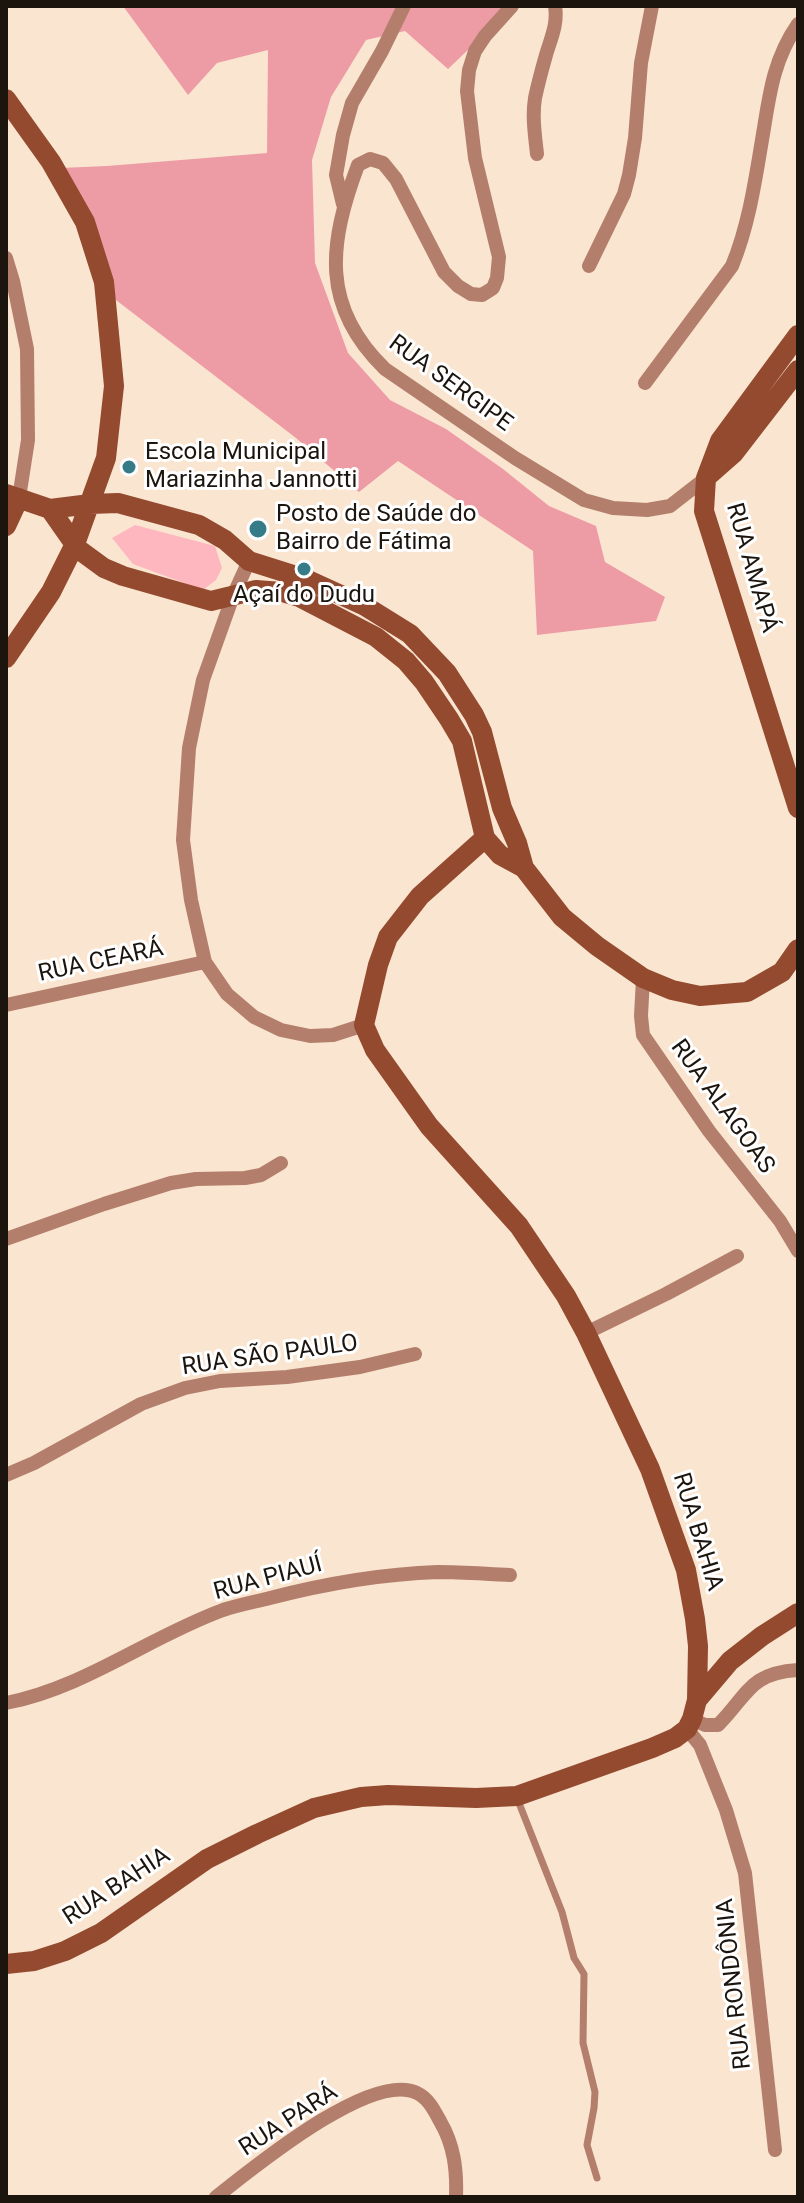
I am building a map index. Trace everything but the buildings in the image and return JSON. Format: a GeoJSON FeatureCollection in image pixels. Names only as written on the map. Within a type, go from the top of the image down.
{"type":"FeatureCollection","features":[{"type":"Feature","properties":{"kind":"street","name":"RUA SERGIPE"},"geometry":{"type":"LineString","coordinates":[[404,6],[352,103],[336,175],[344,204],[338,229],[336,271],[340,295],[354,331],[369,354],[385,369],[504,451],[584,500],[613,508],[647,510],[670,506],[706,478]]}},
{"type":"Feature","properties":{"kind":"street"},"geometry":{"type":"LineString","coordinates":[[344,204],[358,165],[370,159],[383,163],[396,179],[444,272],[471,294],[482,295],[493,288],[499,257],[475,158],[467,91],[475,51],[512,6]]}},
{"type":"Feature","properties":{"kind":"street"},"geometry":{"type":"LineString","coordinates":[[537,154],[533,120],[535,99],[557,16],[555,6]]}},
{"type":"Feature","properties":{"kind":"street"},"geometry":{"type":"LineString","coordinates":[[589,266],[624,194],[629,175],[641,63],[652,6]]}},
{"type":"Feature","properties":{"kind":"street"},"geometry":{"type":"LineString","coordinates":[[645,383],[732,266],[751,203],[777,63],[798,24]]}},
{"type":"Feature","properties":{"kind":"street"},"geometry":{"type":"LineString","coordinates":[[6,99],[51,162],[85,222],[104,282],[114,386],[106,458],[75,544],[51,592],[6,658]]}},
{"type":"Feature","properties":{"kind":"street"},"geometry":{"type":"LineString","coordinates":[[6,258],[27,349],[28,440],[6,526]]}},
{"type":"Feature","properties":{"kind":"street"},"geometry":{"type":"LineString","coordinates":[[706,478],[720,441],[795,346]]}},
{"type":"Feature","properties":{"kind":"street"},"geometry":{"type":"LineString","coordinates":[[706,478],[734,453],[798,370]]}},
{"type":"Feature","properties":{"kind":"street","name":"RUA AMAPÁ"},"geometry":{"type":"LineString","coordinates":[[706,478],[704,511],[709,531],[798,808]]}},
{"type":"Feature","properties":{"kind":"street"},"geometry":{"type":"LineString","coordinates":[[12,496],[50,509],[118,503],[199,525],[225,540],[249,561],[302,588],[376,637],[406,661],[424,682],[462,741],[485,838],[500,855],[524,868]]}},
{"type":"Feature","properties":{"kind":"street"},"geometry":{"type":"LineString","coordinates":[[50,509],[78,549],[90,560],[123,576],[211,601],[256,590],[282,592],[302,588],[384,616],[410,634],[447,673],[474,715],[524,868],[562,917],[607,954],[643,978],[672,990],[700,996],[747,992],[782,972],[798,949]]}},
{"type":"Feature","properties":{"kind":"street"},"geometry":{"type":"LineString","coordinates":[[249,561],[203,680],[189,748],[183,840],[191,900],[205,962],[227,994],[254,1017],[281,1030],[310,1036],[333,1035],[364,1025],[388,937],[420,896],[485,838]]}},
{"type":"Feature","properties":{"kind":"street"},"geometry":{"type":"LineString","coordinates":[[406,661],[422,645]]}},
{"type":"Feature","properties":{"kind":"street"},"geometry":{"type":"LineString","coordinates":[[462,741],[482,732]]}},
{"type":"Feature","properties":{"kind":"street"},"geometry":{"type":"LineString","coordinates":[[479,815],[502,808]]}},
{"type":"Feature","properties":{"kind":"street","name":"RUA CEARÁ"},"geometry":{"type":"LineString","coordinates":[[6,1005],[205,962]]}},
{"type":"Feature","properties":{"kind":"street","name":"RUA ALAGOAS"},"geometry":{"type":"LineString","coordinates":[[643,978],[643,1035],[709,1131],[780,1221],[798,1251]]}},
{"type":"Feature","properties":{"kind":"street","name":"RUA BAHIA"},"geometry":{"type":"LineString","coordinates":[[6,1964],[34,1961],[65,1951],[101,1933],[207,1859],[314,1808],[375,1796],[517,1796],[675,1738],[692,1716],[697,1632],[686,1570],[650,1469],[586,1333],[566,1296],[519,1226],[429,1126],[375,1050],[364,1025]]}},
{"type":"Feature","properties":{"kind":"street"},"geometry":{"type":"LineString","coordinates":[[6,1239],[171,1183],[245,1178],[261,1175],[281,1163]]}},
{"type":"Feature","properties":{"kind":"street"},"geometry":{"type":"LineString","coordinates":[[586,1333],[737,1256]]}},
{"type":"Feature","properties":{"kind":"street","name":"RUA SÃO PAULO"},"geometry":{"type":"LineString","coordinates":[[6,1475],[34,1463],[141,1404],[185,1388],[220,1381],[287,1377],[360,1367],[415,1354]]}},
{"type":"Feature","properties":{"kind":"street","name":"RUA PIAUÍ"},"geometry":{"type":"LineString","coordinates":[[6,1703],[34,1698],[81,1678],[223,1610],[287,1593],[349,1581],[437,1572],[510,1575]]}},
{"type":"Feature","properties":{"kind":"street"},"geometry":{"type":"LineString","coordinates":[[798,1613],[730,1661],[692,1716],[705,1725],[718,1725],[741,1695],[756,1682],[771,1673],[798,1670]]}},
{"type":"Feature","properties":{"kind":"street","name":"RUA RONDÔNIA"},"geometry":{"type":"LineString","coordinates":[[692,1716],[745,1873],[775,2150]]}},
{"type":"Feature","properties":{"kind":"street","name":"RUA PARÁ"},"geometry":{"type":"LineString","coordinates":[[216,2197],[317,2123],[375,2094],[402,2090],[415,2091],[427,2099],[443,2127],[454,2152],[456,2197]]}},
{"type":"Feature","properties":{"kind":"lane"},"geometry":{"type":"LineString","coordinates":[[517,1796],[562,1912],[574,1958],[584,1974],[583,2043],[595,2092],[587,2145],[597,2178]]}},
{"type":"Feature","properties":{"kind":"shaded area"},"geometry":{"type":"Polygon","coordinates":[[[123,6],[514,6],[448,69],[405,31],[366,40],[331,97],[312,160],[315,263],[348,353],[390,400],[446,429],[549,506],[596,526],[605,562],[665,597],[656,621],[537,635],[533,551],[398,461],[359,492],[296,438],[112,297],[60,168],[267,153],[268,50],[217,63],[188,95],[123,6]]]}},
{"type":"Feature","properties":{"kind":"shaded area"},"geometry":{"type":"Polygon","coordinates":[[[135,525],[215,546],[222,568],[216,580],[203,590],[133,564],[112,538],[135,525]]]}},
{"type":"Feature","properties":{"kind":"place","name":"Escola Municipal Mariazinha Jannotti"},"geometry":{"type":"Point","coordinates":[129,467]}},
{"type":"Feature","properties":{"kind":"place","name":"Posto de Saúde do Bairro de Fátima"},"geometry":{"type":"Point","coordinates":[258,529]}},
{"type":"Feature","properties":{"kind":"place","name":"Açaí do Dudu"},"geometry":{"type":"Point","coordinates":[304,569]}}]}
